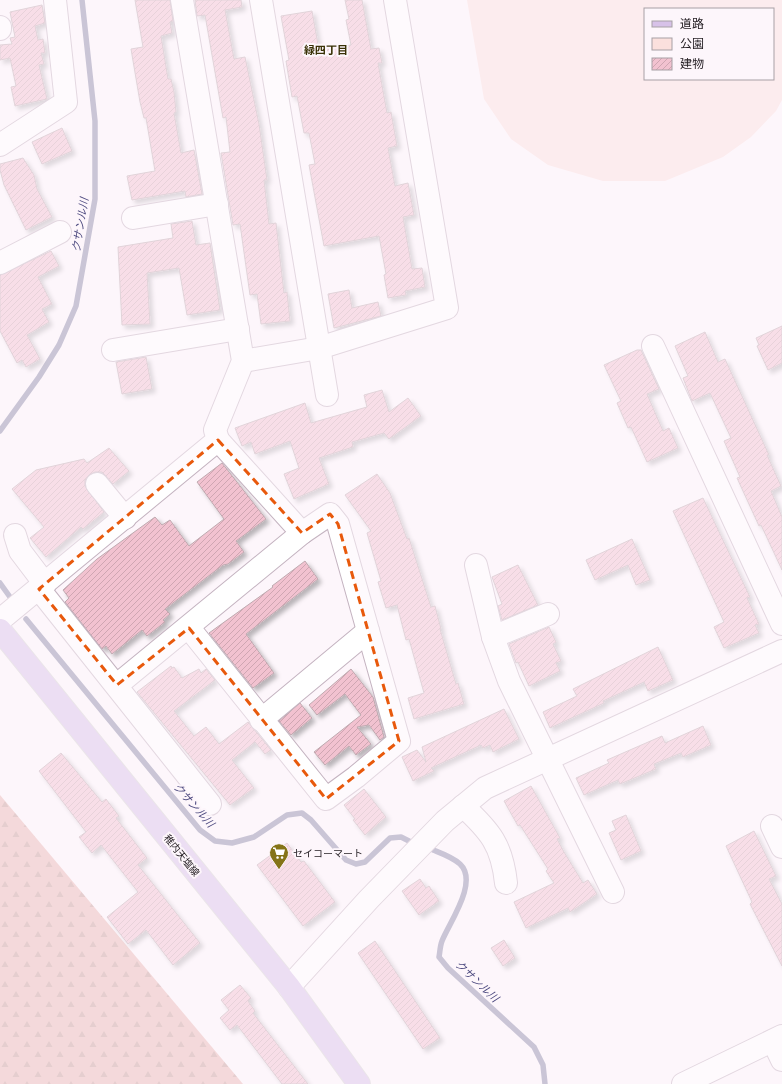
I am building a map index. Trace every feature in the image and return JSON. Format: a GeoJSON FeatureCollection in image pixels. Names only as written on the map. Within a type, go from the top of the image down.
{"type":"FeatureCollection","features":[{"type":"Feature","properties":{"kind":"main road","name":"稚内天塩線"},"geometry":{"type":"LineString","coordinates":[[0,630],[289,987],[359,1084]]}},
{"type":"Feature","properties":{"kind":"street"},"geometry":{"type":"LineString","coordinates":[[0,145],[66,102],[55,0]]}},
{"type":"Feature","properties":{"kind":"street"},"geometry":{"type":"LineString","coordinates":[[182,0],[244,361],[215,430],[218,440],[302,533]]}},
{"type":"Feature","properties":{"kind":"street"},"geometry":{"type":"LineString","coordinates":[[261,0],[327,395]]}},
{"type":"Feature","properties":{"kind":"street"},"geometry":{"type":"LineString","coordinates":[[244,361],[319,348],[447,308],[396,0]]}},
{"type":"Feature","properties":{"kind":"street"},"geometry":{"type":"LineString","coordinates":[[133,218],[217,204]]}},
{"type":"Feature","properties":{"kind":"street"},"geometry":{"type":"LineString","coordinates":[[0,264],[60,232]]}},
{"type":"Feature","properties":{"kind":"street"},"geometry":{"type":"LineString","coordinates":[[113,350],[238,329]]}},
{"type":"Feature","properties":{"kind":"street"},"geometry":{"type":"LineString","coordinates":[[653,346],[782,624]]}},
{"type":"Feature","properties":{"kind":"street"},"geometry":{"type":"LineString","coordinates":[[0,620],[42,587],[218,440]]}},
{"type":"Feature","properties":{"kind":"street"},"geometry":{"type":"LineString","coordinates":[[97,484],[125,518]]}},
{"type":"Feature","properties":{"kind":"street"},"geometry":{"type":"LineString","coordinates":[[117,685],[189,628],[302,533],[330,514],[338,524],[399,741],[356,777],[326,799],[261,720],[189,628]]}},
{"type":"Feature","properties":{"kind":"street"},"geometry":{"type":"LineString","coordinates":[[15,535],[20,551],[42,587],[210,804]]}},
{"type":"Feature","properties":{"kind":"street"},"geometry":{"type":"LineString","coordinates":[[476,565],[492,636],[509,681],[613,892]]}},
{"type":"Feature","properties":{"kind":"street"},"geometry":{"type":"LineString","coordinates":[[492,636],[548,614]]}},
{"type":"Feature","properties":{"kind":"street"},"geometry":{"type":"LineString","coordinates":[[261,720],[368,631]]}},
{"type":"Feature","properties":{"kind":"street"},"geometry":{"type":"LineString","coordinates":[[289,987],[369,899],[445,821],[485,788],[782,651]]}},
{"type":"Feature","properties":{"kind":"street"},"geometry":{"type":"LineString","coordinates":[[463,806],[486,828],[498,847],[504,868],[506,883]]}},
{"type":"Feature","properties":{"kind":"street"},"geometry":{"type":"LineString","coordinates":[[772,826],[782,846]]}},
{"type":"Feature","properties":{"kind":"street"},"geometry":{"type":"LineString","coordinates":[[682,1084],[777,1039],[782,1060]]}},
{"type":"Feature","properties":{"kind":"highlighted area"},"geometry":{"type":"Polygon","coordinates":[[[218,440],[302,533],[330,514],[338,524],[399,741],[326,799],[189,628],[117,685],[39,589],[218,440]]]}},
{"type":"Feature","properties":{"kind":"green space"},"geometry":{"type":"Polygon","coordinates":[[[467,0],[782,0],[782,100],[776,111],[751,137],[723,157],[665,181],[603,181],[548,165],[511,139],[484,99],[467,0]]]}},
{"type":"Feature","properties":{"kind":"green space"},"geometry":{"type":"Polygon","coordinates":[[[0,795],[243,1084],[0,1084],[0,795]]]}},
{"type":"Feature","properties":{"kind":"building"},"geometry":{"type":"Polygon","coordinates":[[[135,0],[170,0],[173,21],[170,22],[172,33],[161,36],[168,79],[171,79],[174,92],[176,112],[174,113],[181,153],[194,150],[202,194],[186,197],[185,191],[132,200],[127,176],[155,171],[146,118],[144,118],[140,102],[131,49],[143,47],[135,0]]]}},
{"type":"Feature","properties":{"kind":"building"},"geometry":{"type":"Polygon","coordinates":[[[195,0],[241,0],[242,7],[225,10],[234,59],[245,57],[259,124],[267,180],[264,180],[269,224],[276,223],[284,293],[287,292],[290,321],[261,324],[257,294],[250,295],[240,224],[233,225],[221,153],[230,152],[226,117],[223,118],[205,15],[197,16],[195,0]]]}},
{"type":"Feature","properties":{"kind":"building"},"geometry":{"type":"Polygon","coordinates":[[[345,0],[362,0],[371,49],[379,48],[382,63],[378,63],[387,113],[391,112],[397,146],[388,148],[395,186],[408,183],[414,215],[403,217],[412,269],[422,268],[425,287],[405,291],[406,295],[388,298],[384,275],[386,274],[379,236],[324,246],[309,165],[315,164],[309,133],[304,133],[297,96],[292,97],[286,61],[289,60],[281,16],[312,11],[319,50],[351,45],[346,20],[349,19],[345,0]]]}},
{"type":"Feature","properties":{"kind":"building"},"geometry":{"type":"Polygon","coordinates":[[[42,5],[45,23],[35,26],[38,40],[43,39],[45,53],[41,53],[44,64],[39,65],[47,99],[15,106],[11,87],[16,86],[10,58],[0,60],[0,45],[12,44],[10,38],[15,37],[10,12],[42,5]]]}},
{"type":"Feature","properties":{"kind":"building"},"geometry":{"type":"Polygon","coordinates":[[[62,128],[72,151],[42,164],[32,142],[62,128]]]}},
{"type":"Feature","properties":{"kind":"building"},"geometry":{"type":"Polygon","coordinates":[[[23,158],[34,175],[37,189],[52,217],[26,230],[4,185],[0,170],[0,164],[23,158]]]}},
{"type":"Feature","properties":{"kind":"building"},"geometry":{"type":"Polygon","coordinates":[[[192,221],[196,245],[210,243],[220,310],[187,315],[179,268],[147,273],[150,324],[122,325],[118,247],[173,238],[171,224],[192,221]]]}},
{"type":"Feature","properties":{"kind":"building"},"geometry":{"type":"Polygon","coordinates":[[[51,251],[59,266],[38,277],[52,304],[42,309],[49,322],[27,335],[40,359],[26,367],[22,360],[17,363],[0,331],[0,275],[51,251]]]}},
{"type":"Feature","properties":{"kind":"building"},"geometry":{"type":"Polygon","coordinates":[[[349,290],[352,308],[378,302],[381,316],[334,328],[328,294],[349,290]]]}},
{"type":"Feature","properties":{"kind":"building"},"geometry":{"type":"Polygon","coordinates":[[[782,326],[782,363],[768,370],[757,346],[759,345],[756,338],[782,326]]]}},
{"type":"Feature","properties":{"kind":"building"},"geometry":{"type":"Polygon","coordinates":[[[705,332],[718,362],[725,359],[769,455],[767,455],[781,486],[771,491],[782,517],[782,570],[761,525],[759,526],[737,478],[740,477],[724,441],[731,438],[710,393],[692,401],[683,378],[688,376],[675,346],[705,332]]]}},
{"type":"Feature","properties":{"kind":"building"},"geometry":{"type":"Polygon","coordinates":[[[637,350],[641,350],[659,389],[647,394],[663,431],[669,428],[678,448],[647,462],[631,427],[628,428],[617,403],[621,401],[604,365],[637,350]]]}},
{"type":"Feature","properties":{"kind":"building"},"geometry":{"type":"Polygon","coordinates":[[[146,357],[152,389],[122,394],[116,362],[146,357]]]}},
{"type":"Feature","properties":{"kind":"building"},"geometry":{"type":"Polygon","coordinates":[[[382,390],[389,412],[408,398],[421,416],[389,439],[384,433],[352,442],[353,447],[319,458],[329,484],[294,499],[284,474],[299,468],[290,441],[255,454],[251,442],[242,446],[235,428],[305,403],[311,423],[367,407],[364,395],[382,390]]]}},
{"type":"Feature","properties":{"kind":"building"},"geometry":{"type":"Polygon","coordinates":[[[109,448],[129,471],[113,484],[102,472],[95,472],[89,475],[85,480],[85,486],[104,512],[83,529],[81,527],[46,557],[30,538],[44,527],[12,489],[36,470],[84,459],[87,463],[109,448]]]}},
{"type":"Feature","properties":{"kind":"building"},"geometry":{"type":"Polygon","coordinates":[[[222,463],[266,519],[236,541],[244,552],[228,564],[223,565],[165,609],[170,614],[163,620],[165,622],[147,636],[142,630],[112,654],[106,646],[102,649],[65,602],[69,598],[63,590],[97,559],[155,517],[162,525],[170,520],[189,546],[224,519],[197,482],[222,463]]]}},
{"type":"Feature","properties":{"kind":"building"},"geometry":{"type":"Polygon","coordinates":[[[377,474],[390,493],[407,539],[409,538],[431,607],[435,606],[456,684],[458,683],[464,704],[414,719],[408,698],[424,693],[409,639],[406,640],[397,605],[386,608],[378,582],[381,581],[367,533],[371,531],[345,495],[377,474]]]}},
{"type":"Feature","properties":{"kind":"building"},"geometry":{"type":"Polygon","coordinates":[[[703,498],[750,597],[747,598],[759,624],[755,625],[759,633],[724,648],[714,627],[724,622],[673,511],[703,498]]]}},
{"type":"Feature","properties":{"kind":"building"},"geometry":{"type":"Polygon","coordinates":[[[632,539],[650,580],[636,585],[628,565],[595,580],[586,560],[632,539]]]}},
{"type":"Feature","properties":{"kind":"building"},"geometry":{"type":"Polygon","coordinates":[[[305,561],[318,579],[246,634],[274,673],[253,688],[209,633],[273,587],[272,586],[305,561]]]}},
{"type":"Feature","properties":{"kind":"building"},"geometry":{"type":"Polygon","coordinates":[[[518,565],[538,605],[502,620],[498,606],[502,604],[492,577],[518,565]]]}},
{"type":"Feature","properties":{"kind":"building"},"geometry":{"type":"Polygon","coordinates":[[[549,627],[556,642],[553,644],[561,661],[556,663],[560,671],[529,686],[518,662],[516,663],[509,644],[549,627]]]}},
{"type":"Feature","properties":{"kind":"building"},"geometry":{"type":"Polygon","coordinates":[[[658,647],[673,680],[648,691],[644,682],[603,701],[604,703],[550,728],[543,712],[577,696],[573,689],[658,647]]]}},
{"type":"Feature","properties":{"kind":"building"},"geometry":{"type":"Polygon","coordinates":[[[171,666],[172,668],[174,667],[182,678],[199,669],[201,673],[206,669],[215,680],[174,711],[194,736],[206,727],[219,744],[248,722],[271,750],[265,754],[255,742],[232,760],[254,788],[230,805],[137,692],[171,666]]]}},
{"type":"Feature","properties":{"kind":"building"},"geometry":{"type":"Polygon","coordinates":[[[351,669],[373,697],[384,737],[380,740],[369,725],[357,727],[371,744],[356,755],[349,746],[325,765],[314,752],[361,715],[345,694],[317,715],[309,705],[351,669]]]}},
{"type":"Feature","properties":{"kind":"building"},"geometry":{"type":"Polygon","coordinates":[[[300,703],[312,718],[291,735],[279,721],[300,703]]]}},
{"type":"Feature","properties":{"kind":"building"},"geometry":{"type":"Polygon","coordinates":[[[504,709],[519,739],[493,752],[490,745],[483,748],[481,745],[431,768],[434,771],[413,781],[402,757],[417,750],[426,762],[422,747],[504,709]]]}},
{"type":"Feature","properties":{"kind":"building"},"geometry":{"type":"Polygon","coordinates":[[[703,726],[711,745],[683,757],[681,753],[654,764],[656,769],[620,784],[618,780],[584,795],[576,778],[609,763],[607,760],[662,736],[665,743],[703,726]]]}},
{"type":"Feature","properties":{"kind":"building"},"geometry":{"type":"Polygon","coordinates":[[[61,753],[102,802],[106,799],[119,816],[116,818],[147,858],[138,865],[200,943],[173,965],[146,930],[128,944],[107,917],[138,892],[101,845],[92,853],[79,837],[86,832],[39,771],[61,753]]]}},
{"type":"Feature","properties":{"kind":"building"},"geometry":{"type":"Polygon","coordinates":[[[531,786],[560,838],[557,839],[564,852],[583,883],[588,880],[597,894],[570,912],[568,908],[526,928],[514,902],[554,883],[546,871],[548,869],[520,825],[518,826],[504,801],[531,786]]]}},
{"type":"Feature","properties":{"kind":"building"},"geometry":{"type":"Polygon","coordinates":[[[364,789],[386,817],[365,835],[353,820],[355,819],[344,805],[364,789]]]}},
{"type":"Feature","properties":{"kind":"building"},"geometry":{"type":"Polygon","coordinates":[[[626,815],[641,851],[621,860],[609,833],[616,830],[612,821],[626,815]]]}},
{"type":"Feature","properties":{"kind":"building"},"geometry":{"type":"Polygon","coordinates":[[[754,831],[776,876],[769,879],[782,904],[782,966],[750,904],[752,902],[726,846],[754,831]]]}},
{"type":"Feature","properties":{"kind":"building"},"geometry":{"type":"Polygon","coordinates":[[[287,843],[301,862],[304,861],[335,902],[303,926],[257,865],[287,843]]]}},
{"type":"Feature","properties":{"kind":"building"},"geometry":{"type":"Polygon","coordinates":[[[420,879],[426,888],[429,886],[439,901],[419,915],[402,891],[420,879]]]}},
{"type":"Feature","properties":{"kind":"building"},"geometry":{"type":"Polygon","coordinates":[[[504,940],[515,958],[503,966],[491,948],[504,940]]]}},
{"type":"Feature","properties":{"kind":"building"},"geometry":{"type":"Polygon","coordinates":[[[375,941],[440,1038],[423,1049],[358,953],[375,941]]]}},
{"type":"Feature","properties":{"kind":"building"},"geometry":{"type":"Polygon","coordinates":[[[240,985],[251,998],[248,1001],[255,1011],[253,1013],[308,1084],[282,1084],[237,1025],[230,1030],[220,1018],[229,1010],[221,1000],[240,985]]]}},
{"type":"Feature","properties":{"kind":"waterway","name":"クサンル川"},"geometry":{"type":"LineString","coordinates":[[0,431],[39,377],[59,345],[76,306],[95,199],[95,121],[82,0]]}},
{"type":"Feature","properties":{"kind":"waterway","name":"クサンル川"},"geometry":{"type":"LineString","coordinates":[[0,583],[10,597]]}},
{"type":"Feature","properties":{"kind":"waterway","name":"クサンル川"},"geometry":{"type":"LineString","coordinates":[[26,619],[200,830],[215,841],[232,843],[254,837],[287,815],[302,813],[311,820],[346,860],[356,864],[365,862],[390,838],[401,837],[409,841]]}},
{"type":"Feature","properties":{"kind":"waterway","name":"クサンル川"},"geometry":{"type":"LineString","coordinates":[[433,850],[460,864],[465,872],[466,881],[461,902],[442,941],[439,957],[448,968],[534,1047],[543,1065],[545,1084]]}},
{"type":"Feature","properties":{"kind":"place","name":"セイコーマート"},"geometry":{"type":"Point","coordinates":[279,870]}},
{"type":"Feature","properties":{"kind":"district","name":"緑四丁目"},"geometry":{"type":"Point","coordinates":[326,50]}}]}
